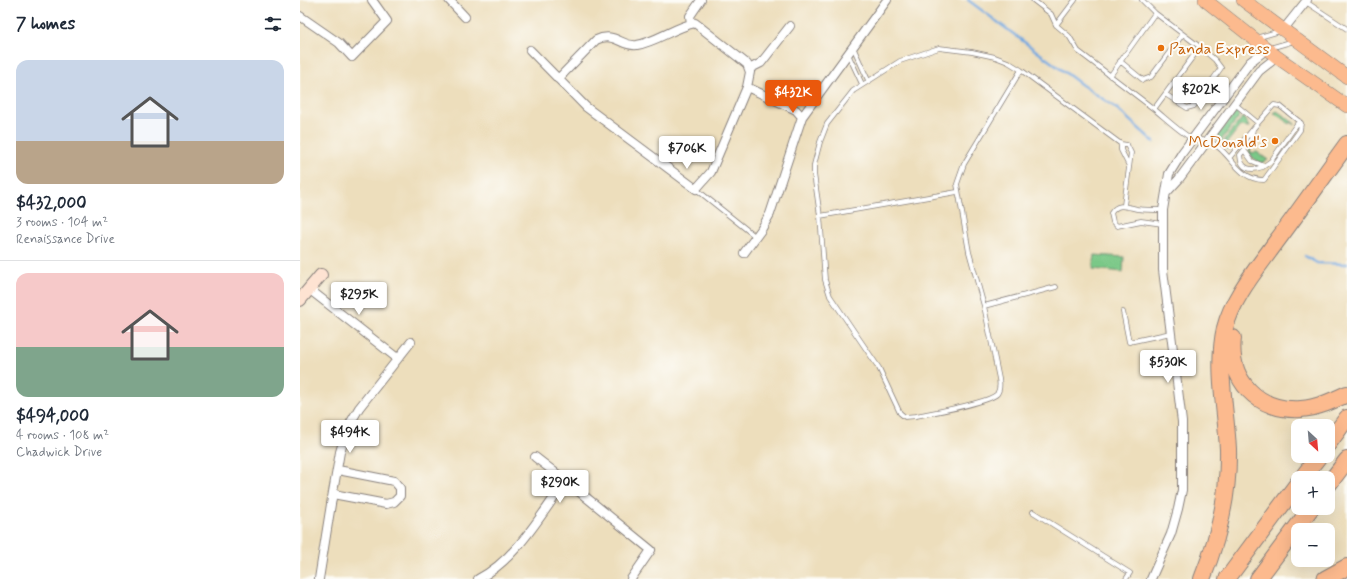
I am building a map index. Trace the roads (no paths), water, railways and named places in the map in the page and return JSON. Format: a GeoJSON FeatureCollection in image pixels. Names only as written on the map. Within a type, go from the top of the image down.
{"type":"FeatureCollection","features":[{"type":"Feature","properties":{"kind":"highway"},"geometry":{"type":"LineString","coordinates":[[1202,579],[1218,536],[1227,487],[1228,449],[1222,349],[1230,311],[1251,277],[1347,144]]}},
{"type":"Feature","properties":{"kind":"highway"},"geometry":{"type":"LineString","coordinates":[[1347,162],[1256,285],[1243,306],[1237,320],[1232,355],[1239,377],[1244,385],[1257,398],[1279,409],[1302,409],[1327,404],[1347,394]]}},
{"type":"Feature","properties":{"kind":"highway"},"geometry":{"type":"LineString","coordinates":[[1335,434],[1347,418]]}},
{"type":"Feature","properties":{"kind":"highway"},"geometry":{"type":"LineString","coordinates":[[1335,476],[1347,460]]}},
{"type":"Feature","properties":{"kind":"highway"},"geometry":{"type":"LineString","coordinates":[[1307,471],[1314,463]]}},
{"type":"Feature","properties":{"kind":"highway"},"geometry":{"type":"LineString","coordinates":[[1227,579],[1291,492]]}},
{"type":"Feature","properties":{"kind":"highway"},"geometry":{"type":"LineString","coordinates":[[1258,579],[1306,515]]}},
{"type":"Feature","properties":{"kind":"highway"},"geometry":{"type":"LineString","coordinates":[[1325,579],[1347,568]]}},
{"type":"Feature","properties":{"kind":"main road"},"geometry":{"type":"LineString","coordinates":[[1205,0],[1272,53],[1347,106]]}},
{"type":"Feature","properties":{"kind":"main road"},"geometry":{"type":"LineString","coordinates":[[1243,0],[1347,77]]}},
{"type":"Feature","properties":{"kind":"street"},"geometry":{"type":"LineString","coordinates":[[300,16],[339,43],[352,57],[387,21],[372,0]]}},
{"type":"Feature","properties":{"kind":"street"},"geometry":{"type":"LineString","coordinates":[[449,0],[465,17]]}},
{"type":"Feature","properties":{"kind":"street"},"geometry":{"type":"LineString","coordinates":[[691,24],[690,16],[701,0]]}},
{"type":"Feature","properties":{"kind":"street"},"geometry":{"type":"LineString","coordinates":[[744,253],[770,214],[802,117],[887,1]]}},
{"type":"Feature","properties":{"kind":"street"},"geometry":{"type":"LineString","coordinates":[[1283,30],[1306,1]]}},
{"type":"Feature","properties":{"kind":"street"},"geometry":{"type":"LineString","coordinates":[[530,50],[558,79],[586,107],[696,189],[711,172],[750,80],[747,64],[695,23],[637,45],[613,37],[604,36],[596,40],[558,79]]}},
{"type":"Feature","properties":{"kind":"street"},"geometry":{"type":"LineString","coordinates":[[749,69],[761,63],[790,26]]}},
{"type":"Feature","properties":{"kind":"street"},"geometry":{"type":"LineString","coordinates":[[1167,192],[1179,179],[1208,141],[1272,53]]}},
{"type":"Feature","properties":{"kind":"street"},"geometry":{"type":"LineString","coordinates":[[1151,579],[1170,534],[1182,490],[1182,422],[1164,270],[1163,210],[1169,174],[1250,62],[1272,53]]}},
{"type":"Feature","properties":{"kind":"street"},"geometry":{"type":"LineString","coordinates":[[747,87],[796,110],[802,117]]}},
{"type":"Feature","properties":{"kind":"street"},"geometry":{"type":"LineString","coordinates":[[300,300],[321,275]]}},
{"type":"Feature","properties":{"kind":"street"},"geometry":{"type":"LineString","coordinates":[[309,289],[397,358]]}},
{"type":"Feature","properties":{"kind":"street"},"geometry":{"type":"LineString","coordinates":[[319,579],[344,439],[352,419],[397,358],[411,342]]}},
{"type":"Feature","properties":{"kind":"street"},"geometry":{"type":"LineString","coordinates":[[534,457],[566,481],[650,550],[631,579]]}},
{"type":"Feature","properties":{"kind":"street"},"geometry":{"type":"LineString","coordinates":[[333,494],[386,504],[394,502],[400,496],[400,488],[394,481],[338,470]]}},
{"type":"Feature","properties":{"kind":"street"},"geometry":{"type":"LineString","coordinates":[[478,579],[516,550],[566,481]]}},
{"type":"Feature","properties":{"kind":"lane"},"geometry":{"type":"LineString","coordinates":[[1033,0],[1051,14],[1056,25],[1069,36],[1078,51],[1193,139],[1208,141],[1230,157],[1237,169],[1254,180],[1264,180],[1300,130],[1299,122],[1280,106],[1274,105],[1230,157]]}},
{"type":"Feature","properties":{"kind":"lane"},"geometry":{"type":"LineString","coordinates":[[1056,25],[1075,0]]}},
{"type":"Feature","properties":{"kind":"lane"},"geometry":{"type":"LineString","coordinates":[[1142,0],[1155,13],[1216,60],[1221,68],[1194,106],[1187,108],[1165,94]]}},
{"type":"Feature","properties":{"kind":"lane"},"geometry":{"type":"LineString","coordinates":[[1306,1],[1347,29]]}},
{"type":"Feature","properties":{"kind":"lane"},"geometry":{"type":"LineString","coordinates":[[1110,76],[1155,13]]}},
{"type":"Feature","properties":{"kind":"lane"},"geometry":{"type":"LineString","coordinates":[[1254,38],[1283,30]]}},
{"type":"Feature","properties":{"kind":"lane"},"geometry":{"type":"LineString","coordinates":[[1120,62],[1143,80],[1151,77],[1183,34]]}},
{"type":"Feature","properties":{"kind":"lane"},"geometry":{"type":"LineString","coordinates":[[1272,53],[1297,40]]}},
{"type":"Feature","properties":{"kind":"lane"},"geometry":{"type":"LineString","coordinates":[[853,47],[868,80]]}},
{"type":"Feature","properties":{"kind":"lane"},"geometry":{"type":"LineString","coordinates":[[1154,109],[1200,47]]}},
{"type":"Feature","properties":{"kind":"lane"},"geometry":{"type":"LineString","coordinates":[[1021,70],[964,164],[957,184],[957,192],[971,263],[984,306],[1000,387],[997,393],[984,401],[916,416],[902,416],[897,410],[886,382],[873,357],[830,296],[825,280],[814,165],[820,142],[827,124],[837,109],[853,91],[868,80],[900,61],[939,48],[972,52],[995,57],[1021,70],[1121,144],[1127,145],[1131,152],[1124,205]]}},
{"type":"Feature","properties":{"kind":"lane"},"geometry":{"type":"LineString","coordinates":[[848,54],[862,84]]}},
{"type":"Feature","properties":{"kind":"lane"},"geometry":{"type":"LineString","coordinates":[[1235,104],[1258,123]]}},
{"type":"Feature","properties":{"kind":"lane"},"geometry":{"type":"LineString","coordinates":[[1253,128],[1252,139],[1240,155],[1242,165],[1246,168],[1264,166],[1271,161],[1299,122]]}},
{"type":"Feature","properties":{"kind":"lane"},"geometry":{"type":"LineString","coordinates":[[1121,144],[1121,150],[1129,166]]}},
{"type":"Feature","properties":{"kind":"lane"},"geometry":{"type":"LineString","coordinates":[[1244,150],[1252,161],[1264,166]]}},
{"type":"Feature","properties":{"kind":"lane"},"geometry":{"type":"LineString","coordinates":[[696,189],[756,237]]}},
{"type":"Feature","properties":{"kind":"lane"},"geometry":{"type":"LineString","coordinates":[[820,216],[957,192]]}},
{"type":"Feature","properties":{"kind":"lane"},"geometry":{"type":"LineString","coordinates":[[1163,210],[1137,209],[1124,205],[1120,206],[1112,213],[1113,222],[1116,226],[1141,221],[1163,224]]}},
{"type":"Feature","properties":{"kind":"lane"},"geometry":{"type":"LineString","coordinates":[[984,306],[1056,287]]}},
{"type":"Feature","properties":{"kind":"lane"},"geometry":{"type":"LineString","coordinates":[[1123,312],[1129,342],[1171,332]]}},
{"type":"Feature","properties":{"kind":"lane"},"geometry":{"type":"LineString","coordinates":[[1033,512],[1130,573],[1126,579]]}},
{"type":"Feature","properties":{"kind":"waterway"},"geometry":{"type":"LineString","coordinates":[[968,0],[1082,85],[1115,107],[1154,142]]}},
{"type":"Feature","properties":{"kind":"waterway"},"geometry":{"type":"LineString","coordinates":[[1305,256],[1317,263],[1347,264]]}},
{"type":"Feature","properties":{"kind":"place","name":"Panda Express"},"geometry":{"type":"Point","coordinates":[1161,48]}},
{"type":"Feature","properties":{"kind":"place","name":"McDonald's"},"geometry":{"type":"Point","coordinates":[1275,141]}}]}
